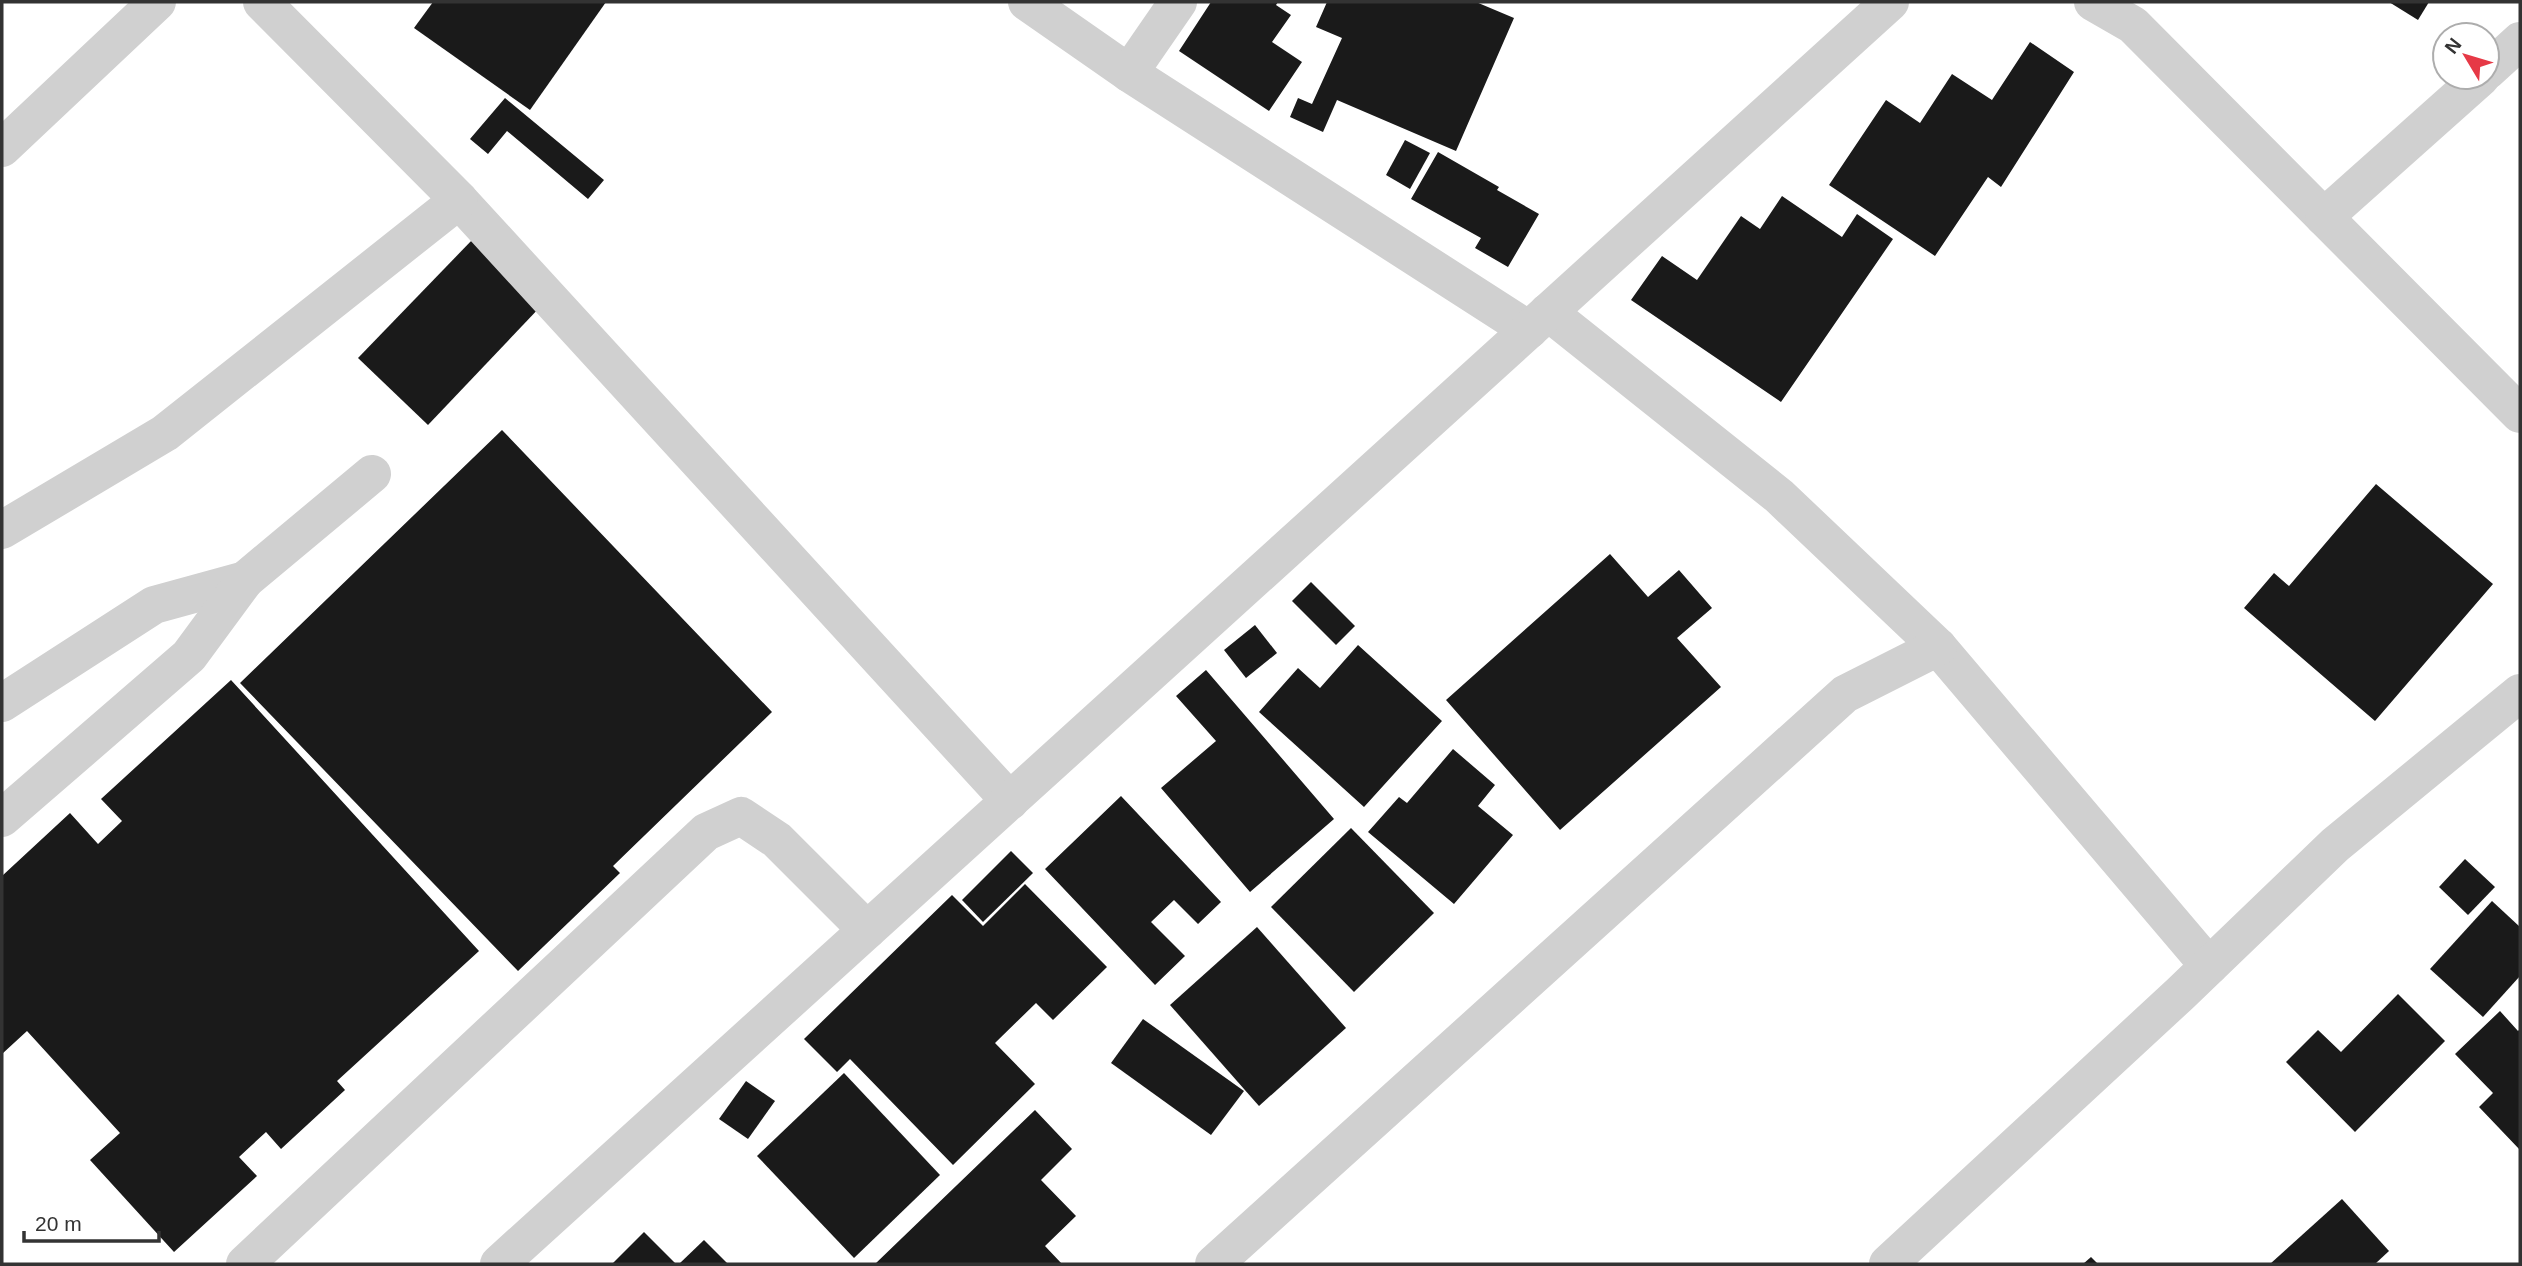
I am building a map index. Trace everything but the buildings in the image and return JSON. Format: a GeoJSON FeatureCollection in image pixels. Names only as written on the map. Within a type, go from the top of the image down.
{"type":"FeatureCollection","features":[{"type":"Feature","properties":{"kind":"street"},"geometry":{"type":"LineString","coordinates":[[2,148],[157,2]]}},
{"type":"Feature","properties":{"kind":"street"},"geometry":{"type":"LineString","coordinates":[[262,2],[459,200],[1010,801]]}},
{"type":"Feature","properties":{"kind":"street"},"geometry":{"type":"LineString","coordinates":[[1027,2],[1129,73],[1538,321],[1779,496],[1938,647],[2209,966]]}},
{"type":"Feature","properties":{"kind":"street"},"geometry":{"type":"LineString","coordinates":[[1129,73],[1178,2]]}},
{"type":"Feature","properties":{"kind":"street"},"geometry":{"type":"LineString","coordinates":[[499,1264],[1890,2]]}},
{"type":"Feature","properties":{"kind":"street"},"geometry":{"type":"LineString","coordinates":[[2093,2],[2133,25],[2520,414]]}},
{"type":"Feature","properties":{"kind":"street"},"geometry":{"type":"LineString","coordinates":[[2501,58],[2520,41]]}},
{"type":"Feature","properties":{"kind":"street"},"geometry":{"type":"LineString","coordinates":[[2325,217],[2465,91]]}},
{"type":"Feature","properties":{"kind":"street"},"geometry":{"type":"LineString","coordinates":[[2,530],[165,433],[459,200]]}},
{"type":"Feature","properties":{"kind":"street"},"geometry":{"type":"LineString","coordinates":[[2,818],[189,656],[245,580],[372,474]]}},
{"type":"Feature","properties":{"kind":"street"},"geometry":{"type":"LineString","coordinates":[[2,703],[154,605],[245,580]]}},
{"type":"Feature","properties":{"kind":"street"},"geometry":{"type":"LineString","coordinates":[[1214,1264],[1845,694],[1938,647]]}},
{"type":"Feature","properties":{"kind":"street"},"geometry":{"type":"LineString","coordinates":[[1888,1264],[2209,966],[2335,845],[2520,692]]}},
{"type":"Feature","properties":{"kind":"street"},"geometry":{"type":"LineString","coordinates":[[245,1264],[706,832],[741,816],[777,840],[867,930]]}}]}
